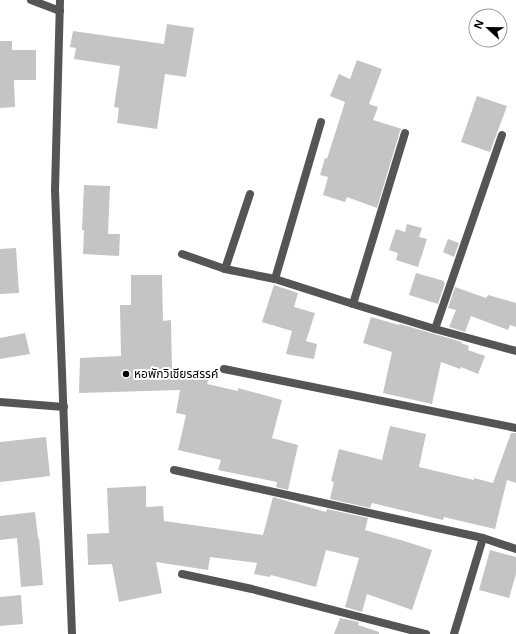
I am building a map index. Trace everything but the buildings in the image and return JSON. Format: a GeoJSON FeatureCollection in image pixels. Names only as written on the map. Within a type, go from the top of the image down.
{"type":"FeatureCollection","features":[{"type":"Feature","properties":{"kind":"street"},"geometry":{"type":"LineString","coordinates":[[31,0],[60,11]]}},
{"type":"Feature","properties":{"kind":"street"},"geometry":{"type":"LineString","coordinates":[[60,0],[56,190],[72,634]]}},
{"type":"Feature","properties":{"kind":"street"},"geometry":{"type":"LineString","coordinates":[[275,279],[321,122]]}},
{"type":"Feature","properties":{"kind":"street"},"geometry":{"type":"LineString","coordinates":[[353,304],[405,133]]}},
{"type":"Feature","properties":{"kind":"street"},"geometry":{"type":"LineString","coordinates":[[435,329],[502,135]]}},
{"type":"Feature","properties":{"kind":"street"},"geometry":{"type":"LineString","coordinates":[[226,269],[250,194]]}},
{"type":"Feature","properties":{"kind":"street"},"geometry":{"type":"LineString","coordinates":[[182,254],[226,269],[275,279],[435,329],[516,351]]}},
{"type":"Feature","properties":{"kind":"street"},"geometry":{"type":"LineString","coordinates":[[224,369],[516,428]]}},
{"type":"Feature","properties":{"kind":"street"},"geometry":{"type":"LineString","coordinates":[[0,402],[64,407]]}},
{"type":"Feature","properties":{"kind":"street"},"geometry":{"type":"LineString","coordinates":[[174,470],[483,538],[516,549]]}},
{"type":"Feature","properties":{"kind":"street"},"geometry":{"type":"LineString","coordinates":[[454,634],[483,538]]}},
{"type":"Feature","properties":{"kind":"street"},"geometry":{"type":"LineString","coordinates":[[182,574],[252,589],[426,634]]}},
{"type":"Feature","properties":{"kind":"place","name":"หอพักวิเชียรสรรค์"},"geometry":{"type":"Point","coordinates":[126,374]}}]}
